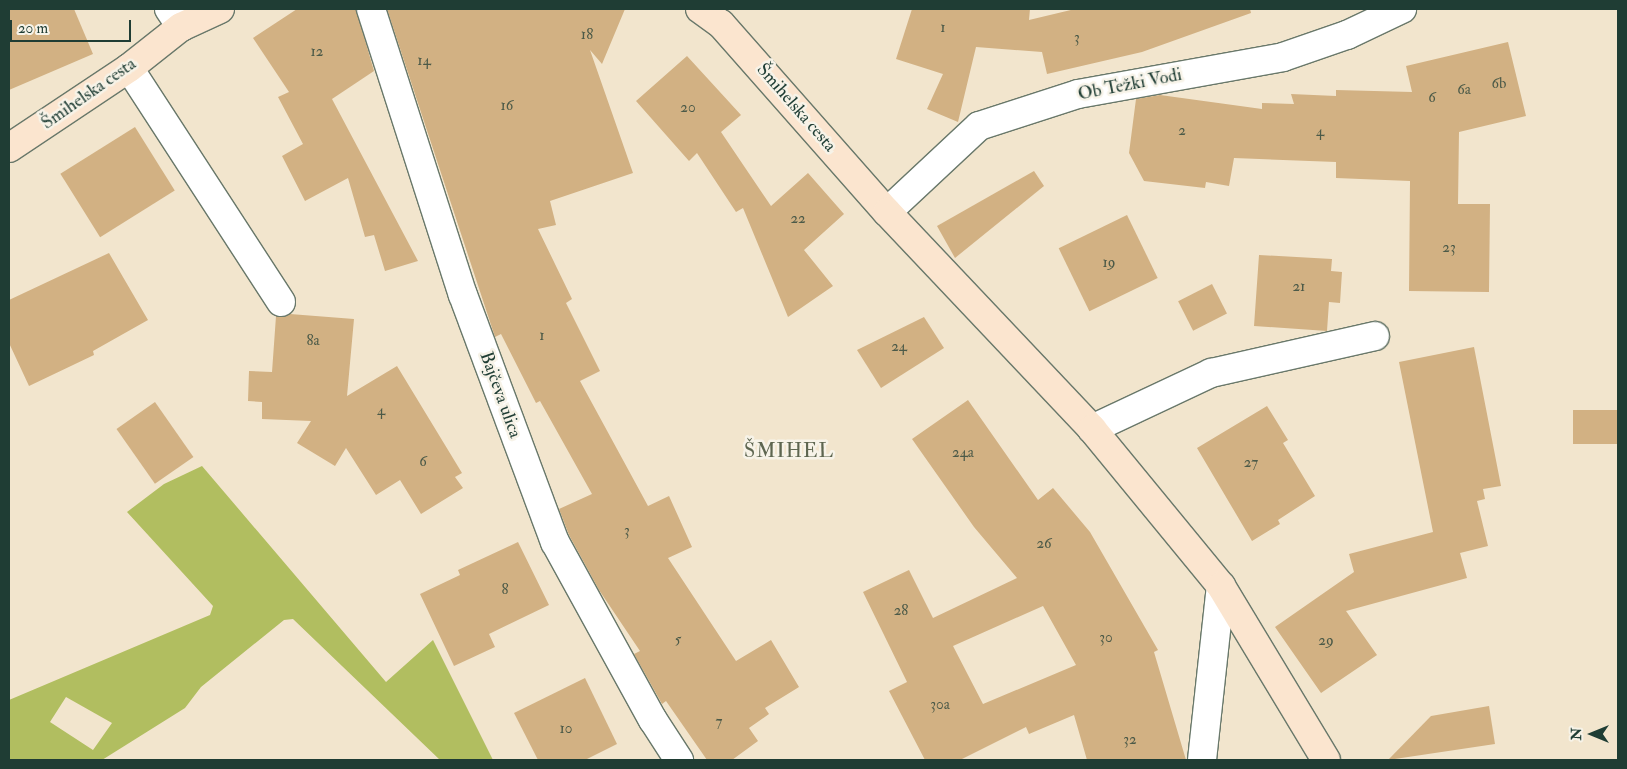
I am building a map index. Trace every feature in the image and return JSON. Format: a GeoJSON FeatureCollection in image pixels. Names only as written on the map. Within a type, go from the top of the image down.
{"type":"FeatureCollection","features":[{"type":"Feature","properties":{"kind":"street","name":"Šmihelska cesta"},"geometry":{"type":"LineString","coordinates":[[9,148],[129,68],[175,18],[220,9]]}},
{"type":"Feature","properties":{"kind":"street","name":"Bajčeva ulica"},"geometry":{"type":"LineString","coordinates":[[371,9],[462,295],[554,542],[653,720],[679,760]]}},
{"type":"Feature","properties":{"kind":"street","name":"Šmihelska cesta"},"geometry":{"type":"LineString","coordinates":[[700,9],[721,24],[887,212],[1092,429],[1221,586],[1326,760]]}},
{"type":"Feature","properties":{"kind":"street","name":"Ob Težki Vodi"},"geometry":{"type":"LineString","coordinates":[[887,212],[979,126],[1078,94],[1283,57],[1347,35],[1402,9]]}},
{"type":"Feature","properties":{"kind":"street"},"geometry":{"type":"LineString","coordinates":[[129,68],[280,302]]}},
{"type":"Feature","properties":{"kind":"street"},"geometry":{"type":"LineString","coordinates":[[1092,429],[1211,373],[1374,336]]}},
{"type":"Feature","properties":{"kind":"street"},"geometry":{"type":"LineString","coordinates":[[1202,760],[1221,586]]}},
{"type":"Feature","properties":{"kind":"green space"},"geometry":{"type":"Polygon","coordinates":[[[202,466],[386,682],[433,640],[493,760],[440,760],[293,619],[284,620],[201,687],[185,708],[102,760],[9,760],[9,700],[210,615],[213,606],[127,512],[164,484],[202,466]],[[66,697],[50,722],[93,750],[112,723],[66,697]]]}},
{"type":"Feature","properties":{"kind":"building"},"geometry":{"type":"Polygon","coordinates":[[[9,9],[74,9],[93,54],[9,90],[9,9]]]}},
{"type":"Feature","properties":{"kind":"building"},"geometry":{"type":"Polygon","coordinates":[[[297,9],[356,9],[374,71],[332,99],[418,261],[385,271],[374,235],[365,237],[348,178],[305,201],[282,156],[303,144],[278,97],[289,92],[253,38],[297,9]]]}},
{"type":"Feature","properties":{"kind":"building"},"geometry":{"type":"Polygon","coordinates":[[[387,9],[625,9],[602,64],[590,50],[633,173],[550,201],[556,225],[538,229],[572,299],[566,303],[600,371],[580,381],[648,506],[669,496],[692,547],[668,558],[736,661],[771,640],[799,687],[765,708],[769,714],[749,728],[758,741],[732,760],[707,760],[666,701],[662,704],[634,654],[640,651],[599,590],[569,535],[559,509],[592,494],[540,401],[536,403],[501,334],[495,337],[387,9]]]}},
{"type":"Feature","properties":{"kind":"building"},"geometry":{"type":"Polygon","coordinates":[[[912,9],[1030,9],[1029,20],[1075,9],[1250,9],[1251,13],[1142,52],[1047,74],[1042,52],[976,47],[958,122],[927,109],[943,74],[896,59],[912,9]]]}},
{"type":"Feature","properties":{"kind":"building"},"geometry":{"type":"Polygon","coordinates":[[[1508,42],[1526,116],[1459,132],[1458,204],[1490,204],[1489,292],[1409,291],[1410,181],[1336,178],[1336,162],[1234,158],[1229,186],[1206,182],[1205,188],[1144,181],[1129,153],[1136,99],[1160,95],[1262,109],[1262,103],[1294,104],[1291,94],[1336,96],[1336,90],[1412,92],[1406,66],[1508,42]]]}},
{"type":"Feature","properties":{"kind":"building"},"geometry":{"type":"Polygon","coordinates":[[[687,56],[741,115],[721,132],[771,206],[808,173],[844,214],[804,250],[833,286],[788,317],[743,208],[736,212],[697,153],[689,161],[636,101],[687,56]]]}},
{"type":"Feature","properties":{"kind":"building"},"geometry":{"type":"Polygon","coordinates":[[[135,127],[175,191],[100,237],[60,174],[135,127]]]}},
{"type":"Feature","properties":{"kind":"building"},"geometry":{"type":"Polygon","coordinates":[[[1034,171],[1044,186],[955,258],[937,226],[1034,171]]]}},
{"type":"Feature","properties":{"kind":"building"},"geometry":{"type":"Polygon","coordinates":[[[1127,215],[1158,278],[1089,311],[1059,248],[1127,215]]]}},
{"type":"Feature","properties":{"kind":"building"},"geometry":{"type":"Polygon","coordinates":[[[109,253],[148,320],[93,351],[94,355],[29,386],[9,343],[9,300],[109,253]]]}},
{"type":"Feature","properties":{"kind":"building"},"geometry":{"type":"Polygon","coordinates":[[[1259,255],[1332,259],[1331,271],[1342,272],[1340,303],[1329,302],[1327,331],[1254,326],[1259,255]]]}},
{"type":"Feature","properties":{"kind":"building"},"geometry":{"type":"Polygon","coordinates":[[[1212,284],[1227,313],[1193,331],[1178,301],[1212,284]]]}},
{"type":"Feature","properties":{"kind":"building"},"geometry":{"type":"Polygon","coordinates":[[[290,314],[354,319],[347,396],[397,366],[462,473],[455,477],[463,488],[421,514],[400,480],[376,495],[346,448],[335,466],[297,443],[311,421],[262,419],[262,402],[248,401],[249,371],[272,372],[276,316],[290,314]]]}},
{"type":"Feature","properties":{"kind":"building"},"geometry":{"type":"Polygon","coordinates":[[[924,317],[944,348],[881,388],[857,350],[924,317]]]}},
{"type":"Feature","properties":{"kind":"building"},"geometry":{"type":"Polygon","coordinates":[[[1474,347],[1501,486],[1483,489],[1485,499],[1477,501],[1488,546],[1460,553],[1467,578],[1346,611],[1377,655],[1321,693],[1275,627],[1354,572],[1349,554],[1433,532],[1399,362],[1474,347]]]}},
{"type":"Feature","properties":{"kind":"building"},"geometry":{"type":"Polygon","coordinates":[[[968,400],[1038,500],[1053,488],[1090,532],[1158,650],[1154,652],[1186,760],[1087,760],[1074,715],[1029,734],[1026,727],[960,760],[925,760],[889,691],[907,682],[863,592],[909,570],[933,618],[1017,578],[974,527],[912,439],[968,400]],[[1043,606],[953,646],[983,704],[1076,665],[1043,606]]]}},
{"type":"Feature","properties":{"kind":"building"},"geometry":{"type":"Polygon","coordinates":[[[155,402],[193,457],[155,484],[116,429],[155,402]]]}},
{"type":"Feature","properties":{"kind":"building"},"geometry":{"type":"Polygon","coordinates":[[[1267,406],[1288,440],[1283,443],[1315,496],[1278,520],[1280,524],[1252,541],[1197,448],[1267,406]]]}},
{"type":"Feature","properties":{"kind":"building"},"geometry":{"type":"Polygon","coordinates":[[[1573,410],[1618,410],[1618,444],[1573,444],[1573,410]]]}},
{"type":"Feature","properties":{"kind":"building"},"geometry":{"type":"Polygon","coordinates":[[[518,542],[549,605],[489,634],[495,647],[454,666],[420,594],[460,575],[458,570],[518,542]]]}},
{"type":"Feature","properties":{"kind":"building"},"geometry":{"type":"Polygon","coordinates":[[[585,678],[617,744],[585,760],[538,760],[514,713],[585,678]]]}},
{"type":"Feature","properties":{"kind":"building"},"geometry":{"type":"Polygon","coordinates":[[[1489,706],[1495,744],[1388,760],[1431,716],[1489,706]]]}},
{"type":"Feature","properties":{"kind":"district","name":"ŠMIHEL"},"geometry":{"type":"Point","coordinates":[789,450]}}]}
